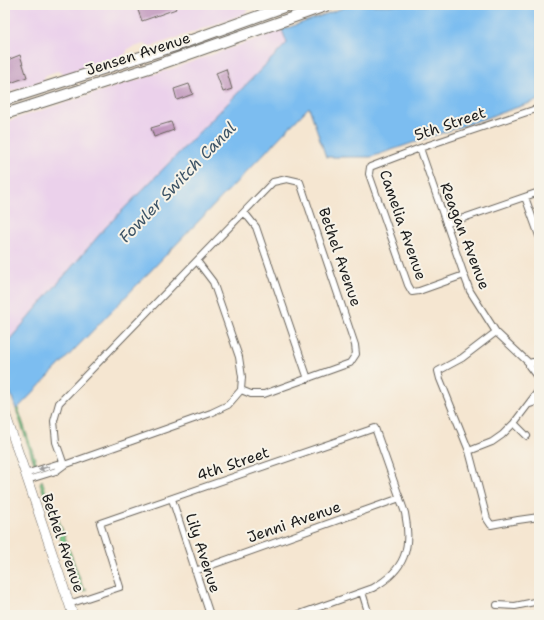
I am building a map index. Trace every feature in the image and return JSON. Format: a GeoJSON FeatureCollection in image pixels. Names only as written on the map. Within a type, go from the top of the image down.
{"type":"FeatureCollection","features":[{"type":"Feature","properties":{"kind":"main road","name":"Jensen Avenue"},"geometry":{"type":"LineString","coordinates":[[5,100],[142,57],[289,5]]}},
{"type":"Feature","properties":{"kind":"main road","name":"Jensen Avenue"},"geometry":{"type":"LineString","coordinates":[[5,114],[152,67],[328,5]]}},
{"type":"Feature","properties":{"kind":"main road"},"geometry":{"type":"LineString","coordinates":[[206,48],[219,38],[257,24],[262,20],[262,15]]}},
{"type":"Feature","properties":{"kind":"main road"},"geometry":{"type":"LineString","coordinates":[[152,67],[152,62],[155,60],[189,48],[210,34]]}},
{"type":"Feature","properties":{"kind":"main road"},"geometry":{"type":"LineString","coordinates":[[93,85],[96,80],[102,76],[138,64],[142,57]]}},
{"type":"Feature","properties":{"kind":"main road"},"geometry":{"type":"LineString","coordinates":[[28,106],[29,101],[32,99],[70,86],[88,74]]}},
{"type":"Feature","properties":{"kind":"main road","name":"Bethel Avenue"},"geometry":{"type":"LineString","coordinates":[[5,413],[73,615]]}},
{"type":"Feature","properties":{"kind":"street","name":"5th Street"},"geometry":{"type":"LineString","coordinates":[[370,167],[420,148],[539,108]]}},
{"type":"Feature","properties":{"kind":"street","name":"Reagan Avenue"},"geometry":{"type":"LineString","coordinates":[[420,148],[470,291],[496,332],[528,363],[538,377]]}},
{"type":"Feature","properties":{"kind":"street","name":"Camelia Avenue"},"geometry":{"type":"LineString","coordinates":[[370,167],[369,174],[408,285],[412,292],[419,291],[464,275]]}},
{"type":"Feature","properties":{"kind":"street","name":"Bethel Avenue"},"geometry":{"type":"LineString","coordinates":[[64,465],[56,442],[54,421],[59,403],[273,182],[287,179],[300,182],[356,345],[356,354],[350,363],[264,394],[250,394],[241,390]]}},
{"type":"Feature","properties":{"kind":"street"},"geometry":{"type":"LineString","coordinates":[[446,224],[539,192]]}},
{"type":"Feature","properties":{"kind":"street"},"geometry":{"type":"LineString","coordinates":[[525,197],[539,236]]}},
{"type":"Feature","properties":{"kind":"street"},"geometry":{"type":"LineString","coordinates":[[244,212],[256,227],[308,379]]}},
{"type":"Feature","properties":{"kind":"street"},"geometry":{"type":"LineString","coordinates":[[26,477],[57,464],[64,465],[211,413],[228,405],[241,390],[242,377],[239,357],[213,282],[197,261]]}},
{"type":"Feature","properties":{"kind":"street"},"geometry":{"type":"LineString","coordinates":[[496,332],[462,358],[438,371],[448,402],[469,451],[487,519],[491,525],[539,517]]}},
{"type":"Feature","properties":{"kind":"street","name":"Reagan Avenue"},"geometry":{"type":"LineString","coordinates":[[528,363],[533,362],[539,368]]}},
{"type":"Feature","properties":{"kind":"street"},"geometry":{"type":"LineString","coordinates":[[530,404],[530,401],[539,389],[537,384],[538,377]]}},
{"type":"Feature","properties":{"kind":"street"},"geometry":{"type":"LineString","coordinates":[[469,451],[492,442],[514,423],[530,404],[539,398]]}},
{"type":"Feature","properties":{"kind":"street"},"geometry":{"type":"LineString","coordinates":[[514,423],[527,436]]}},
{"type":"Feature","properties":{"kind":"street","name":"4th Street"},"geometry":{"type":"LineString","coordinates":[[69,604],[120,587],[100,523],[375,428],[400,498]]}},
{"type":"Feature","properties":{"kind":"street"},"geometry":{"type":"LineString","coordinates":[[297,615],[362,592],[385,582],[400,565],[405,554],[408,541],[408,527],[400,498]]}},
{"type":"Feature","properties":{"kind":"street","name":"Jenni Avenue"},"geometry":{"type":"LineString","coordinates":[[196,571],[400,498]]}},
{"type":"Feature","properties":{"kind":"street","name":"Lily Avenue"},"geometry":{"type":"LineString","coordinates":[[172,499],[210,615]]}},
{"type":"Feature","properties":{"kind":"street"},"geometry":{"type":"LineString","coordinates":[[362,592],[369,615]]}},
{"type":"Feature","properties":{"kind":"street"},"geometry":{"type":"LineString","coordinates":[[497,605],[515,606],[538,601],[539,608]]}},
{"type":"Feature","properties":{"kind":"shaded area"},"geometry":{"type":"Polygon","coordinates":[[[5,5],[253,5],[249,7],[245,14],[150,47],[144,44],[128,49],[125,55],[64,74],[57,71],[46,75],[43,81],[5,93],[5,5]]]}},
{"type":"Feature","properties":{"kind":"shaded area"},"geometry":{"type":"Polygon","coordinates":[[[282,30],[287,43],[106,227],[5,345],[5,122],[171,69],[282,30]]]}},
{"type":"Feature","properties":{"kind":"green space"},"geometry":{"type":"Polygon","coordinates":[[[18,408],[37,465],[34,463],[16,409],[18,408]]]}},
{"type":"Feature","properties":{"kind":"green space"},"geometry":{"type":"Polygon","coordinates":[[[42,480],[49,502],[52,501],[83,588],[87,590],[86,591],[82,591],[78,588],[40,483],[42,480]]]}},
{"type":"Feature","properties":{"kind":"water","name":"Fowler Switch Canal"},"geometry":{"type":"Polygon","coordinates":[[[351,5],[539,5],[539,100],[371,157],[326,157],[309,107],[16,409],[5,377],[5,345],[106,227],[287,43],[282,30],[351,5]]]}},
{"type":"Feature","properties":{"kind":"building"},"geometry":{"type":"Polygon","coordinates":[[[136,5],[174,5],[176,9],[142,21],[136,5]]]}},
{"type":"Feature","properties":{"kind":"building"},"geometry":{"type":"Polygon","coordinates":[[[20,55],[27,77],[5,85],[5,61],[20,55]]]}},
{"type":"Feature","properties":{"kind":"building"},"geometry":{"type":"Polygon","coordinates":[[[226,69],[232,89],[223,92],[216,73],[226,69]]]}},
{"type":"Feature","properties":{"kind":"building"},"geometry":{"type":"Polygon","coordinates":[[[189,84],[193,94],[177,100],[174,89],[189,84]]]}},
{"type":"Feature","properties":{"kind":"building"},"geometry":{"type":"Polygon","coordinates":[[[171,122],[174,130],[154,137],[151,128],[171,122]]]}}]}
